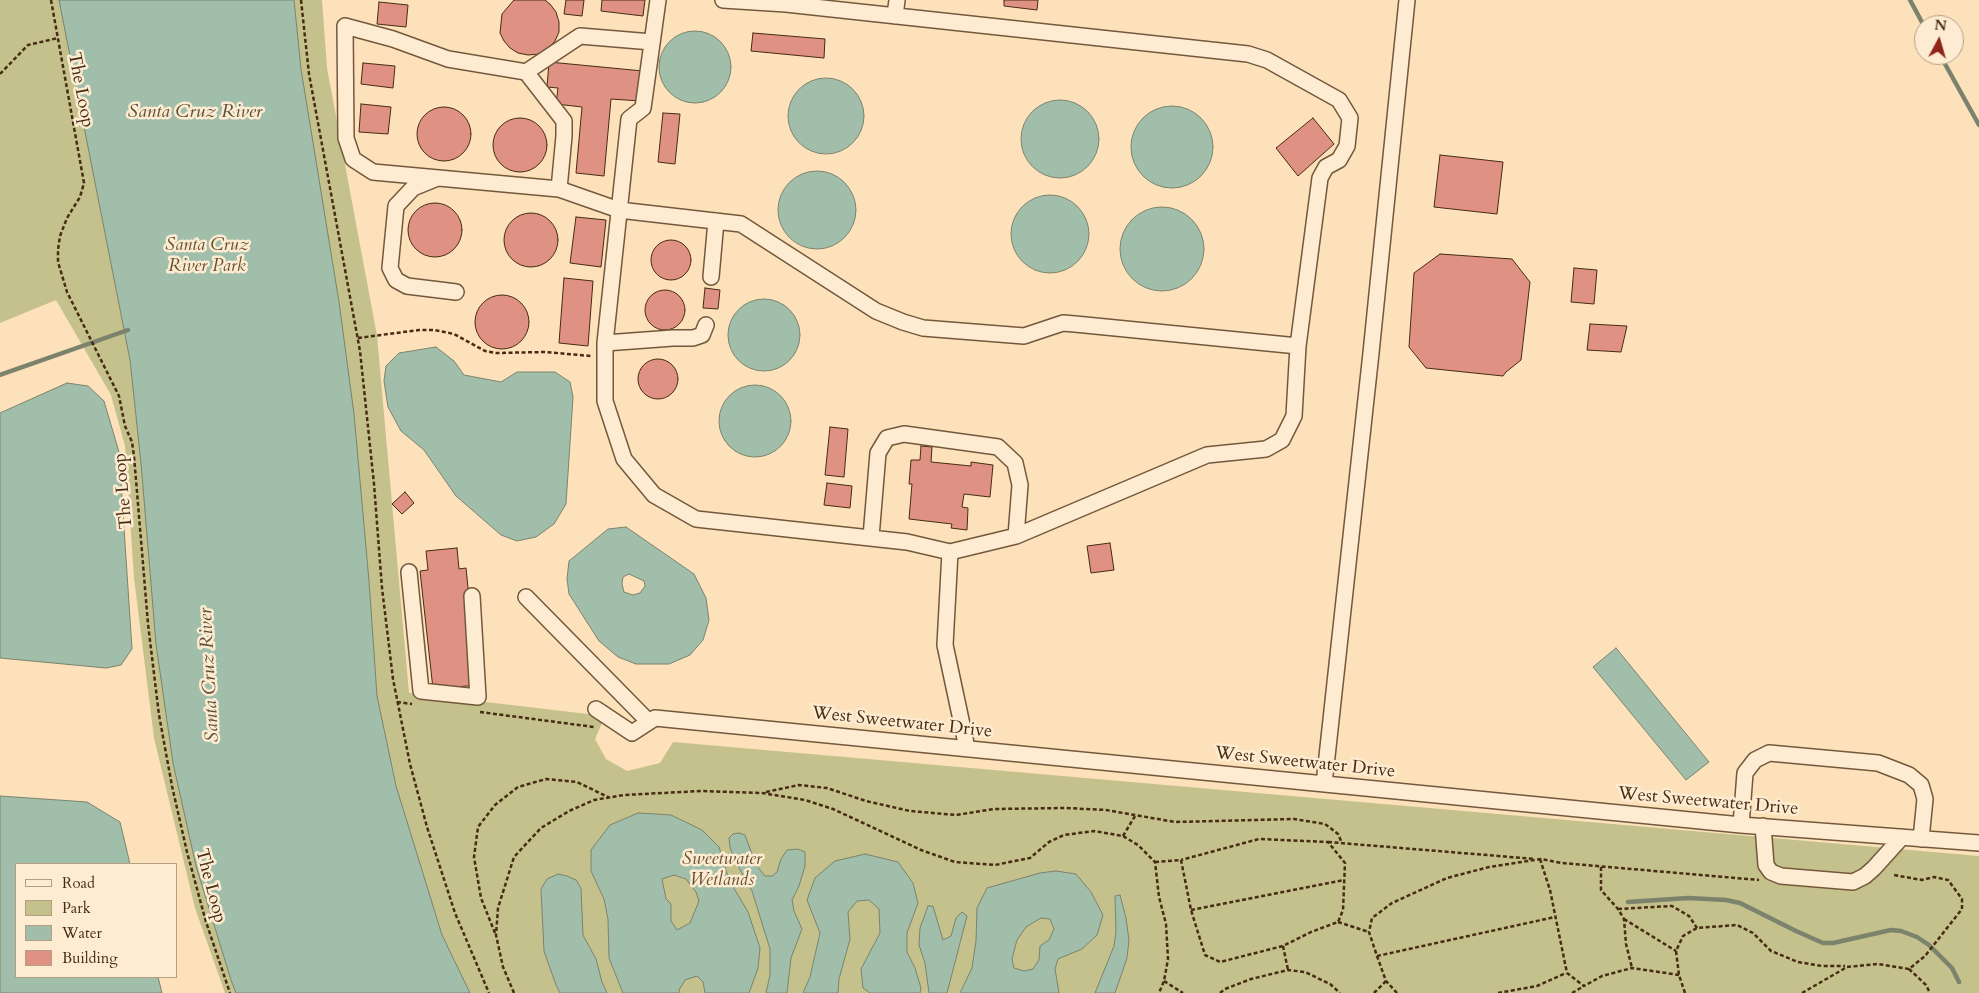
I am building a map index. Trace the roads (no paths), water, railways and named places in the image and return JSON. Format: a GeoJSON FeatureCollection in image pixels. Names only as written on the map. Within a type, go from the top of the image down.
{"type":"FeatureCollection","features":[{"type":"Feature","properties":{"kind":"street"},"geometry":{"type":"LineString","coordinates":[[658,0],[643,108],[629,119],[605,350],[605,401],[624,459],[654,496],[696,519],[907,542],[950,552],[1016,536],[1207,455],[1266,450],[1282,440],[1294,416],[1298,346],[1320,178],[1326,167],[1340,160],[1347,146],[1350,118],[1339,100],[1267,60],[1248,54],[895,16],[786,2],[723,0]]}},
{"type":"Feature","properties":{"kind":"street"},"geometry":{"type":"LineString","coordinates":[[895,16],[897,0]]}},
{"type":"Feature","properties":{"kind":"street"},"geometry":{"type":"LineString","coordinates":[[1324,784],[1407,0]]}},
{"type":"Feature","properties":{"kind":"street"},"geometry":{"type":"LineString","coordinates":[[559,189],[564,120],[526,72],[448,59],[393,39],[346,26],[346,138],[353,159],[373,172],[559,189],[619,210],[741,224],[876,311],[923,328],[1024,336],[1063,323],[1298,346]]}},
{"type":"Feature","properties":{"kind":"street"},"geometry":{"type":"LineString","coordinates":[[526,72],[580,36],[652,42]]}},
{"type":"Feature","properties":{"kind":"street"},"geometry":{"type":"LineString","coordinates":[[436,179],[414,188],[396,206],[390,268],[396,280],[407,286],[456,292]]}},
{"type":"Feature","properties":{"kind":"street"},"geometry":{"type":"LineString","coordinates":[[711,277],[716,221]]}},
{"type":"Feature","properties":{"kind":"street"},"geometry":{"type":"LineString","coordinates":[[605,350],[673,338],[693,338],[702,335],[706,325]]}},
{"type":"Feature","properties":{"kind":"street"},"geometry":{"type":"LineString","coordinates":[[871,538],[878,453],[887,438],[904,434],[998,447],[1015,463],[1020,485],[1016,536]]}},
{"type":"Feature","properties":{"kind":"street"},"geometry":{"type":"LineString","coordinates":[[950,552],[945,645],[968,748]]}},
{"type":"Feature","properties":{"kind":"street"},"geometry":{"type":"LineString","coordinates":[[409,572],[420,691],[477,704],[472,596]]}},
{"type":"Feature","properties":{"kind":"street"},"geometry":{"type":"LineString","coordinates":[[526,597],[649,722]]}},
{"type":"Feature","properties":{"kind":"street","name":"West Sweetwater Drive"},"geometry":{"type":"LineString","coordinates":[[596,709],[632,733],[655,718],[1741,825],[1979,843]]}},
{"type":"Feature","properties":{"kind":"street"},"geometry":{"type":"LineString","coordinates":[[1741,825],[1745,773],[1755,760],[1769,753],[1878,763],[1909,775],[1921,785],[1925,799],[1922,839]]}},
{"type":"Feature","properties":{"kind":"street"},"geometry":{"type":"LineString","coordinates":[[1763,826],[1766,865],[1771,872],[1781,876],[1853,882],[1865,876],[1874,868],[1902,837]]}},
{"type":"Feature","properties":{"kind":"water","name":"Santa Cruz River"},"geometry":{"type":"Polygon","coordinates":[[[59,0],[294,0],[301,69],[339,302],[354,414],[377,696],[396,786],[442,935],[470,993],[236,993],[196,866],[173,763],[156,644],[141,463],[130,360],[59,0]]]}},
{"type":"Feature","properties":{"kind":"water"},"geometry":{"type":"Polygon","coordinates":[[[702,31],[721,41],[729,53],[731,67],[729,81],[721,93],[709,101],[688,103],[669,93],[661,81],[659,60],[669,41],[681,33],[702,31]]]}},
{"type":"Feature","properties":{"kind":"water"},"geometry":{"type":"Polygon","coordinates":[[[819,78],[833,78],[847,84],[858,95],[864,109],[861,131],[853,143],[833,154],[819,154],[805,148],[794,137],[788,123],[788,109],[794,95],[805,84],[819,78]]]}},
{"type":"Feature","properties":{"kind":"water"},"geometry":{"type":"Polygon","coordinates":[[[1060,100],[1075,103],[1088,111],[1096,124],[1099,139],[1096,154],[1088,167],[1075,175],[1060,178],[1045,175],[1032,167],[1024,154],[1021,139],[1024,124],[1032,111],[1045,103],[1060,100]]]}},
{"type":"Feature","properties":{"kind":"water"},"geometry":{"type":"Polygon","coordinates":[[[1172,106],[1188,109],[1201,118],[1210,131],[1213,147],[1210,163],[1201,176],[1188,185],[1172,188],[1156,185],[1143,176],[1134,163],[1131,147],[1134,131],[1143,118],[1156,109],[1172,106]]]}},
{"type":"Feature","properties":{"kind":"water"},"geometry":{"type":"Polygon","coordinates":[[[817,171],[832,174],[845,182],[853,195],[856,210],[853,225],[845,238],[832,246],[817,249],[802,246],[789,238],[781,225],[778,210],[781,195],[789,182],[802,174],[817,171]]]}},
{"type":"Feature","properties":{"kind":"water"},"geometry":{"type":"Polygon","coordinates":[[[1050,195],[1065,198],[1078,206],[1086,219],[1089,234],[1086,249],[1078,262],[1065,270],[1050,273],[1035,270],[1022,262],[1014,249],[1011,234],[1014,219],[1022,206],[1035,198],[1050,195]]]}},
{"type":"Feature","properties":{"kind":"water"},"geometry":{"type":"Polygon","coordinates":[[[1162,207],[1178,210],[1192,219],[1201,233],[1204,249],[1201,265],[1192,279],[1178,288],[1162,291],[1146,288],[1132,279],[1123,265],[1120,249],[1123,233],[1132,219],[1146,210],[1162,207]]]}},
{"type":"Feature","properties":{"kind":"water"},"geometry":{"type":"Polygon","coordinates":[[[764,299],[778,302],[790,309],[797,321],[800,335],[797,349],[790,361],[778,368],[764,371],[750,368],[738,361],[731,349],[728,335],[731,321],[738,309],[750,302],[764,299]]]}},
{"type":"Feature","properties":{"kind":"water"},"geometry":{"type":"Polygon","coordinates":[[[436,347],[454,361],[464,375],[501,382],[517,372],[555,372],[570,382],[573,397],[566,504],[554,524],[536,537],[517,541],[501,535],[456,496],[424,450],[401,431],[388,407],[384,381],[386,366],[399,353],[436,347]]]}},
{"type":"Feature","properties":{"kind":"water"},"geometry":{"type":"Polygon","coordinates":[[[67,383],[88,386],[104,401],[119,452],[132,649],[121,665],[106,668],[0,658],[0,413],[67,383]]]}},
{"type":"Feature","properties":{"kind":"water"},"geometry":{"type":"Polygon","coordinates":[[[755,385],[769,388],[781,395],[788,407],[791,421],[788,435],[781,447],[769,454],[755,457],[741,454],[729,447],[722,435],[719,421],[722,407],[729,395],[741,388],[755,385]]]}},
{"type":"Feature","properties":{"kind":"water"},"geometry":{"type":"Polygon","coordinates":[[[626,527],[694,574],[706,598],[709,620],[703,640],[690,655],[669,664],[636,664],[618,657],[599,641],[569,594],[567,579],[569,561],[608,529],[626,527]],[[629,574],[623,577],[624,592],[633,595],[640,593],[645,586],[644,581],[629,574]]]}},
{"type":"Feature","properties":{"kind":"water"},"geometry":{"type":"Polygon","coordinates":[[[1616,648],[1709,762],[1686,780],[1593,667],[1616,648]]]}},
{"type":"Feature","properties":{"kind":"water"},"geometry":{"type":"Polygon","coordinates":[[[0,796],[87,802],[120,822],[130,863],[15,863],[15,978],[158,978],[162,993],[0,993],[0,796]]]}},
{"type":"Feature","properties":{"kind":"water"},"geometry":{"type":"Polygon","coordinates":[[[638,813],[671,815],[702,830],[719,847],[729,880],[748,912],[760,948],[758,968],[749,993],[705,993],[703,982],[697,976],[685,980],[679,990],[680,993],[623,993],[609,958],[608,919],[604,899],[591,871],[591,850],[610,825],[638,813]],[[674,875],[662,879],[666,899],[671,904],[671,921],[677,930],[690,923],[699,901],[696,892],[686,879],[674,875]]]}},
{"type":"Feature","properties":{"kind":"water"},"geometry":{"type":"Polygon","coordinates":[[[733,834],[745,835],[756,865],[765,876],[772,876],[777,872],[781,859],[787,850],[798,849],[805,852],[805,866],[799,886],[792,900],[794,911],[802,929],[791,958],[787,993],[766,993],[770,975],[770,949],[752,891],[734,859],[730,847],[729,838],[733,834]]]}},
{"type":"Feature","properties":{"kind":"water"},"geometry":{"type":"Polygon","coordinates":[[[865,854],[898,862],[913,883],[918,903],[907,933],[907,952],[915,968],[921,988],[920,993],[870,993],[863,988],[861,969],[880,933],[879,909],[869,900],[857,901],[848,912],[850,939],[839,979],[838,993],[803,993],[810,977],[820,933],[807,900],[815,878],[835,861],[865,854]]]}},
{"type":"Feature","properties":{"kind":"water"},"geometry":{"type":"Polygon","coordinates":[[[1056,871],[1076,874],[1091,892],[1103,915],[1097,935],[1082,949],[1058,959],[1055,969],[1059,993],[960,993],[972,968],[976,941],[977,908],[987,888],[1040,873],[1056,871]],[[1041,918],[1026,927],[1017,940],[1012,959],[1014,968],[1024,971],[1033,969],[1039,960],[1040,946],[1049,940],[1054,929],[1050,919],[1041,918]]]}},
{"type":"Feature","properties":{"kind":"water"},"geometry":{"type":"Polygon","coordinates":[[[558,874],[576,880],[581,888],[583,935],[596,959],[607,993],[560,993],[556,985],[544,951],[541,889],[547,879],[558,874]]]}},
{"type":"Feature","properties":{"kind":"water"},"geometry":{"type":"Polygon","coordinates":[[[1120,895],[1129,940],[1127,958],[1115,993],[1095,993],[1114,946],[1116,932],[1115,896],[1120,895]]]}},
{"type":"Feature","properties":{"kind":"water"},"geometry":{"type":"Polygon","coordinates":[[[928,906],[933,906],[943,940],[951,936],[956,918],[962,912],[967,916],[947,993],[929,993],[925,963],[919,945],[920,928],[928,906]]]}},
{"type":"Feature","properties":{"kind":"waterway"},"geometry":{"type":"LineString","coordinates":[[1910,0],[1918,15]]}},
{"type":"Feature","properties":{"kind":"waterway"},"geometry":{"type":"LineString","coordinates":[[1946,65],[1979,125]]}},
{"type":"Feature","properties":{"kind":"waterway"},"geometry":{"type":"LineString","coordinates":[[0,375],[128,330]]}},
{"type":"Feature","properties":{"kind":"waterway"},"geometry":{"type":"LineString","coordinates":[[1628,902],[1688,898],[1726,900],[1740,903],[1823,943],[1833,943],[1891,930],[1901,931],[1917,937],[1929,945],[1952,968],[1959,982]]}},
{"type":"Feature","properties":{"kind":"park label","name":"Santa Cruz River Park"},"geometry":{"type":"Point","coordinates":[207,256]}},
{"type":"Feature","properties":{"kind":"park label","name":"Sweetwater Wetlands"},"geometry":{"type":"Point","coordinates":[722,870]}}]}
